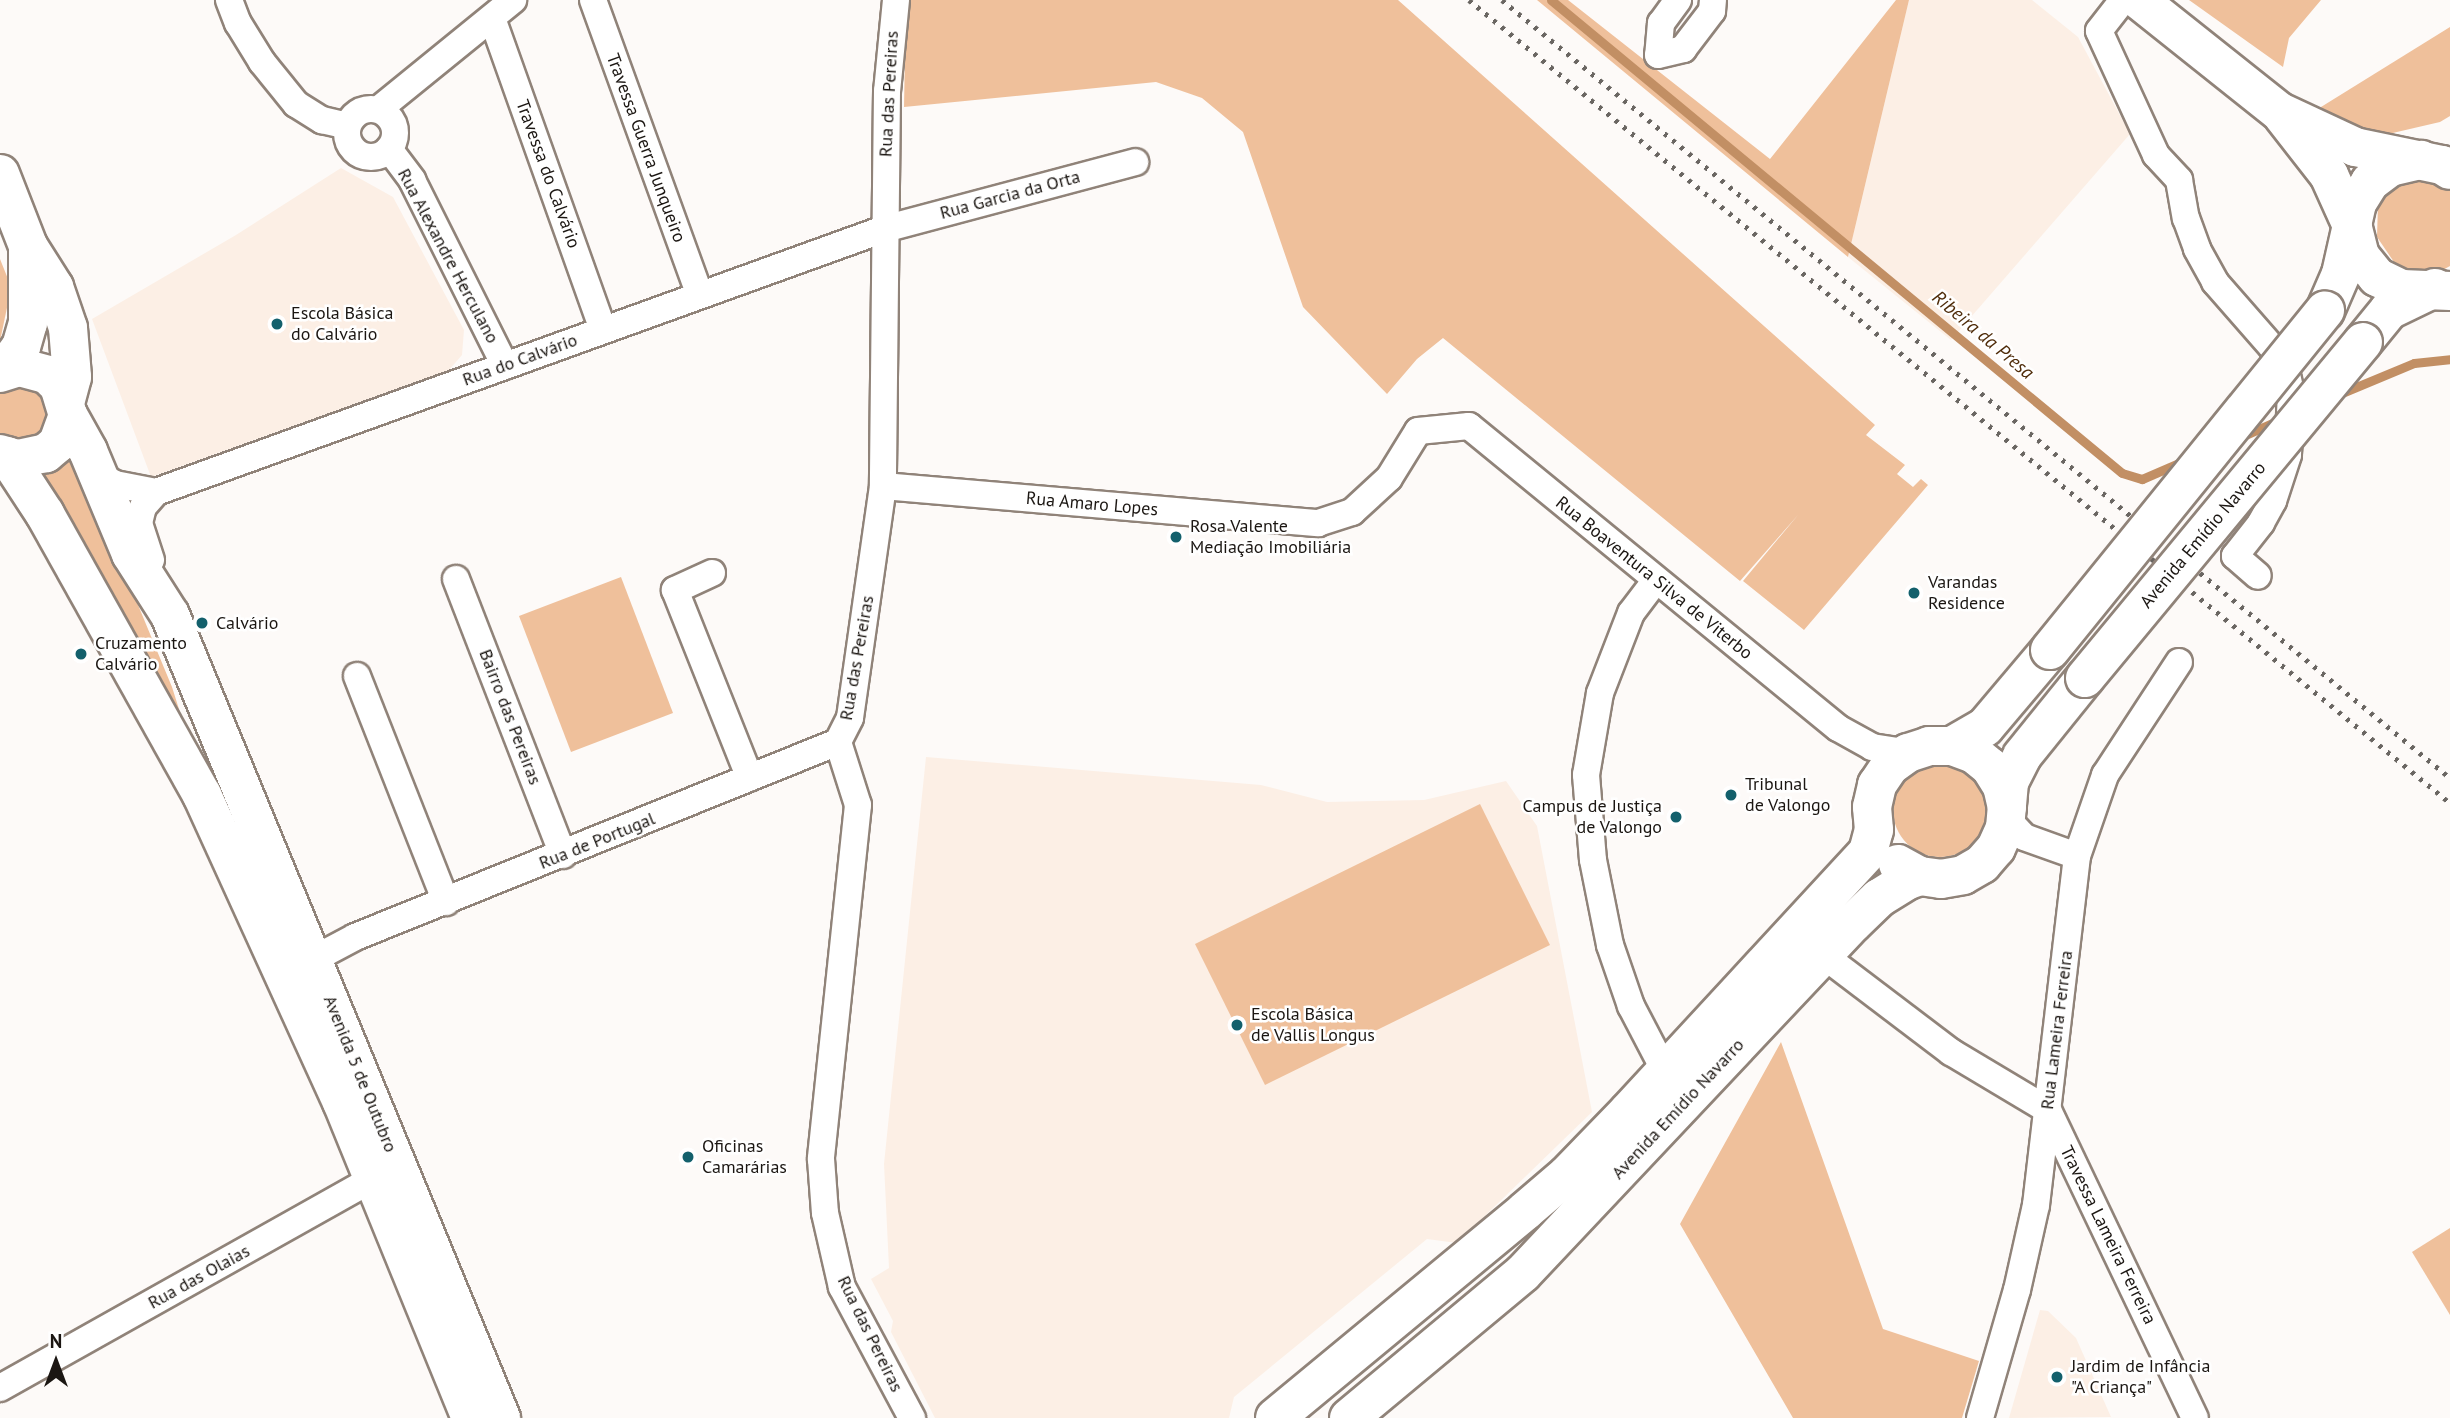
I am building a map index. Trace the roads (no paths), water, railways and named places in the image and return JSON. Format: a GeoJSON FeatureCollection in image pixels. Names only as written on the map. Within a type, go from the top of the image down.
{"type":"FeatureCollection","features":[{"type":"Feature","properties":{"kind":"main road"},"geometry":{"type":"LineString","coordinates":[[2139,0],[2280,112],[2355,147],[2439,158]]}},
{"type":"Feature","properties":{"kind":"main road"},"geometry":{"type":"LineString","coordinates":[[2280,112],[2329,175],[2353,228],[2360,256],[2377,277],[2402,289],[2444,287]]}},
{"type":"Feature","properties":{"kind":"main road"},"geometry":{"type":"LineString","coordinates":[[1952,746],[1985,727],[2325,311],[2341,274],[2357,204],[2370,182],[2390,167],[2439,158]]}},
{"type":"Feature","properties":{"kind":"main road"},"geometry":{"type":"LineString","coordinates":[[0,174],[28,246],[54,287],[68,328],[72,377],[58,443],[46,453],[32,458],[3,455]]}},
{"type":"Feature","properties":{"kind":"main road"},"geometry":{"type":"LineString","coordinates":[[2,372],[21,346],[28,323],[28,246]]}},
{"type":"Feature","properties":{"kind":"main road","name":"Avenida Emídio Navarro"},"geometry":{"type":"LineString","coordinates":[[1349,1418],[1523,1273],[1879,898],[1906,881],[1920,876],[1941,879],[1963,875],[1982,864],[1996,848],[2005,828],[2009,782],[2022,757],[2085,678],[2389,310],[2444,287]]}},
{"type":"Feature","properties":{"kind":"main road","name":"Avenida 5 de Outubro"},"geometry":{"type":"LineString","coordinates":[[2,372],[19,367],[48,375],[59,386],[131,554],[170,615],[330,999],[471,1418]]}},
{"type":"Feature","properties":{"kind":"main road","name":"Avenida 5 de Outubro"},"geometry":{"type":"LineString","coordinates":[[3,455],[43,510],[178,748],[386,1171],[501,1418]]}},
{"type":"Feature","properties":{"kind":"main road"},"geometry":{"type":"LineString","coordinates":[[178,748],[216,730]]}},
{"type":"Feature","properties":{"kind":"main road"},"geometry":{"type":"LineString","coordinates":[[1877,786],[1890,766],[1908,753],[1929,746],[1952,746],[1973,754],[1990,767],[2002,786],[2007,807]]}},
{"type":"Feature","properties":{"kind":"main road","name":"Avenida Emídio Navarro"},"geometry":{"type":"LineString","coordinates":[[1275,1418],[1567,1175],[1853,871],[1868,852],[1874,830],[1872,807],[1877,786]]}},
{"type":"Feature","properties":{"kind":"main road"},"geometry":{"type":"LineString","coordinates":[[1874,830],[1884,851],[1900,867],[1920,876]]}},
{"type":"Feature","properties":{"kind":"main road"},"geometry":{"type":"LineString","coordinates":[[1407,1309],[1437,1346]]}},
{"type":"Feature","properties":{"kind":"street"},"geometry":{"type":"LineString","coordinates":[[229,0],[237,23],[262,62],[296,104],[322,120],[348,126],[363,110],[379,109],[504,6]]}},
{"type":"Feature","properties":{"kind":"street","name":"Travessa Guerra Junqueiro"},"geometry":{"type":"LineString","coordinates":[[593,0],[700,295]]}},
{"type":"Feature","properties":{"kind":"street","name":"Rua das Pereiras"},"geometry":{"type":"LineString","coordinates":[[895,0],[888,68],[884,229],[883,486],[850,718],[838,742],[858,805],[821,1159],[825,1213],[842,1287],[912,1418]]}},
{"type":"Feature","properties":{"kind":"street"},"geometry":{"type":"LineString","coordinates":[[1678,0],[1661,23],[1658,55],[1683,49],[1712,11],[1713,0]]}},
{"type":"Feature","properties":{"kind":"street"},"geometry":{"type":"LineString","coordinates":[[2123,0],[2099,31],[2156,155],[2179,180],[2186,218],[2197,249],[2215,282],[2272,347],[2287,375],[2291,393],[2288,456],[2273,501],[2261,523],[2235,556],[2258,576]]}},
{"type":"Feature","properties":{"kind":"street","name":"Travessa do Calvário"},"geometry":{"type":"LineString","coordinates":[[504,6],[603,330]]}},
{"type":"Feature","properties":{"kind":"street","name":"Rua Alexandre Herculano"},"geometry":{"type":"LineString","coordinates":[[348,126],[349,142],[359,153],[375,156],[389,149],[393,142],[394,126],[391,119],[379,109]]}},
{"type":"Feature","properties":{"kind":"street","name":"Rua Alexandre Herculano"},"geometry":{"type":"LineString","coordinates":[[389,149],[412,180],[505,366]]}},
{"type":"Feature","properties":{"kind":"street","name":"Rua Garcia da Orta"},"geometry":{"type":"LineString","coordinates":[[884,229],[1135,162]]}},
{"type":"Feature","properties":{"kind":"street","name":"Rua do Calvário"},"geometry":{"type":"LineString","coordinates":[[156,492],[884,229]]}},
{"type":"Feature","properties":{"kind":"street","name":"Rua Amaro Lopes"},"geometry":{"type":"LineString","coordinates":[[883,486],[1318,523],[1352,512],[1390,478],[1418,431],[1469,426]]}},
{"type":"Feature","properties":{"kind":"street","name":"Rua Boaventura Silva de Viterbo"},"geometry":{"type":"LineString","coordinates":[[1469,426],[1839,728],[1872,747],[1908,753]]}},
{"type":"Feature","properties":{"kind":"street"},"geometry":{"type":"LineString","coordinates":[[96,473],[115,484],[156,492],[143,507],[139,523],[170,615]]}},
{"type":"Feature","properties":{"kind":"street"},"geometry":{"type":"LineString","coordinates":[[712,573],[675,590],[750,778]]}},
{"type":"Feature","properties":{"kind":"street","name":"Bairro das Pereiras"},"geometry":{"type":"LineString","coordinates":[[456,579],[563,855]]}},
{"type":"Feature","properties":{"kind":"street"},"geometry":{"type":"LineString","coordinates":[[1656,580],[1631,613],[1600,693],[1586,775],[1593,860],[1610,945],[1631,1006],[1665,1071]]}},
{"type":"Feature","properties":{"kind":"street","name":"Rua Lameira Ferreira"},"geometry":{"type":"LineString","coordinates":[[1980,1418],[2017,1290],[2034,1217],[2077,856],[2105,775],[2179,662]]}},
{"type":"Feature","properties":{"kind":"street"},"geometry":{"type":"LineString","coordinates":[[357,676],[446,902]]}},
{"type":"Feature","properties":{"kind":"street","name":"Rua Boaventura Silva de Viterbo"},"geometry":{"type":"LineString","coordinates":[[1839,728],[1867,762],[1877,786]]}},
{"type":"Feature","properties":{"kind":"street","name":"Rua de Portugal"},"geometry":{"type":"LineString","coordinates":[[313,957],[355,937],[838,742]]}},
{"type":"Feature","properties":{"kind":"street"},"geometry":{"type":"LineString","coordinates":[[2007,807],[2013,825],[2024,837],[2045,847]]}},
{"type":"Feature","properties":{"kind":"street"},"geometry":{"type":"LineString","coordinates":[[1996,848],[2023,843],[2077,856]]}},
{"type":"Feature","properties":{"kind":"street"},"geometry":{"type":"LineString","coordinates":[[240,877],[254,887],[285,950],[296,958],[313,957]]}},
{"type":"Feature","properties":{"kind":"street"},"geometry":{"type":"LineString","coordinates":[[281,883],[296,891],[306,912],[319,927],[338,935],[355,937],[338,961],[331,980],[330,999]]}},
{"type":"Feature","properties":{"kind":"street"},"geometry":{"type":"LineString","coordinates":[[1823,955],[1951,1052],[2048,1110]]}},
{"type":"Feature","properties":{"kind":"street","name":"Travessa Lameira Ferreira"},"geometry":{"type":"LineString","coordinates":[[2048,1110],[2195,1418]]}},
{"type":"Feature","properties":{"kind":"street","name":"Rua das Olaias"},"geometry":{"type":"LineString","coordinates":[[0,1388],[386,1171]]}},
{"type":"Feature","properties":{"kind":"waterway","name":"Ribeira da Presa"},"geometry":{"type":"LineString","coordinates":[[1551,0],[2122,473],[2142,479],[2186,460]]}},
{"type":"Feature","properties":{"kind":"waterway","name":"Ribeira da Presa"},"geometry":{"type":"LineString","coordinates":[[2337,395],[2414,363],[2450,359]]}},
{"type":"Feature","properties":{"kind":"waterway","name":"Ribeira da Presa"},"geometry":{"type":"LineString","coordinates":[[2241,437],[2279,420]]}},
{"type":"Feature","properties":{"kind":"railway"},"geometry":{"type":"LineString","coordinates":[[1469,0],[2450,803]]}},
{"type":"Feature","properties":{"kind":"railway"},"geometry":{"type":"LineString","coordinates":[[1502,0],[2450,778]]}},
{"type":"Feature","properties":{"kind":"place","name":"Escola Básica do Calvário"},"geometry":{"type":"Point","coordinates":[277,324]}},
{"type":"Feature","properties":{"kind":"place","name":"Rosa Valente Mediação Imobiliária"},"geometry":{"type":"Point","coordinates":[1176,537]}},
{"type":"Feature","properties":{"kind":"place","name":"Varandas Residence"},"geometry":{"type":"Point","coordinates":[1914,593]}},
{"type":"Feature","properties":{"kind":"place","name":"Calvário"},"geometry":{"type":"Point","coordinates":[202,623]}},
{"type":"Feature","properties":{"kind":"place","name":"Cruzamento Calvário"},"geometry":{"type":"Point","coordinates":[81,654]}},
{"type":"Feature","properties":{"kind":"place","name":"Tribunal de Valongo"},"geometry":{"type":"Point","coordinates":[1731,795]}},
{"type":"Feature","properties":{"kind":"place","name":"Campus de Justiça de Valongo"},"geometry":{"type":"Point","coordinates":[1676,817]}},
{"type":"Feature","properties":{"kind":"place","name":"Escola Básica de Vallis Longus"},"geometry":{"type":"Point","coordinates":[1237,1025]}},
{"type":"Feature","properties":{"kind":"place","name":"Oficinas Camarárias"},"geometry":{"type":"Point","coordinates":[688,1157]}},
{"type":"Feature","properties":{"kind":"place","name":"Jardim de Infância \"A Criança\""},"geometry":{"type":"Point","coordinates":[2057,1377]}}]}
